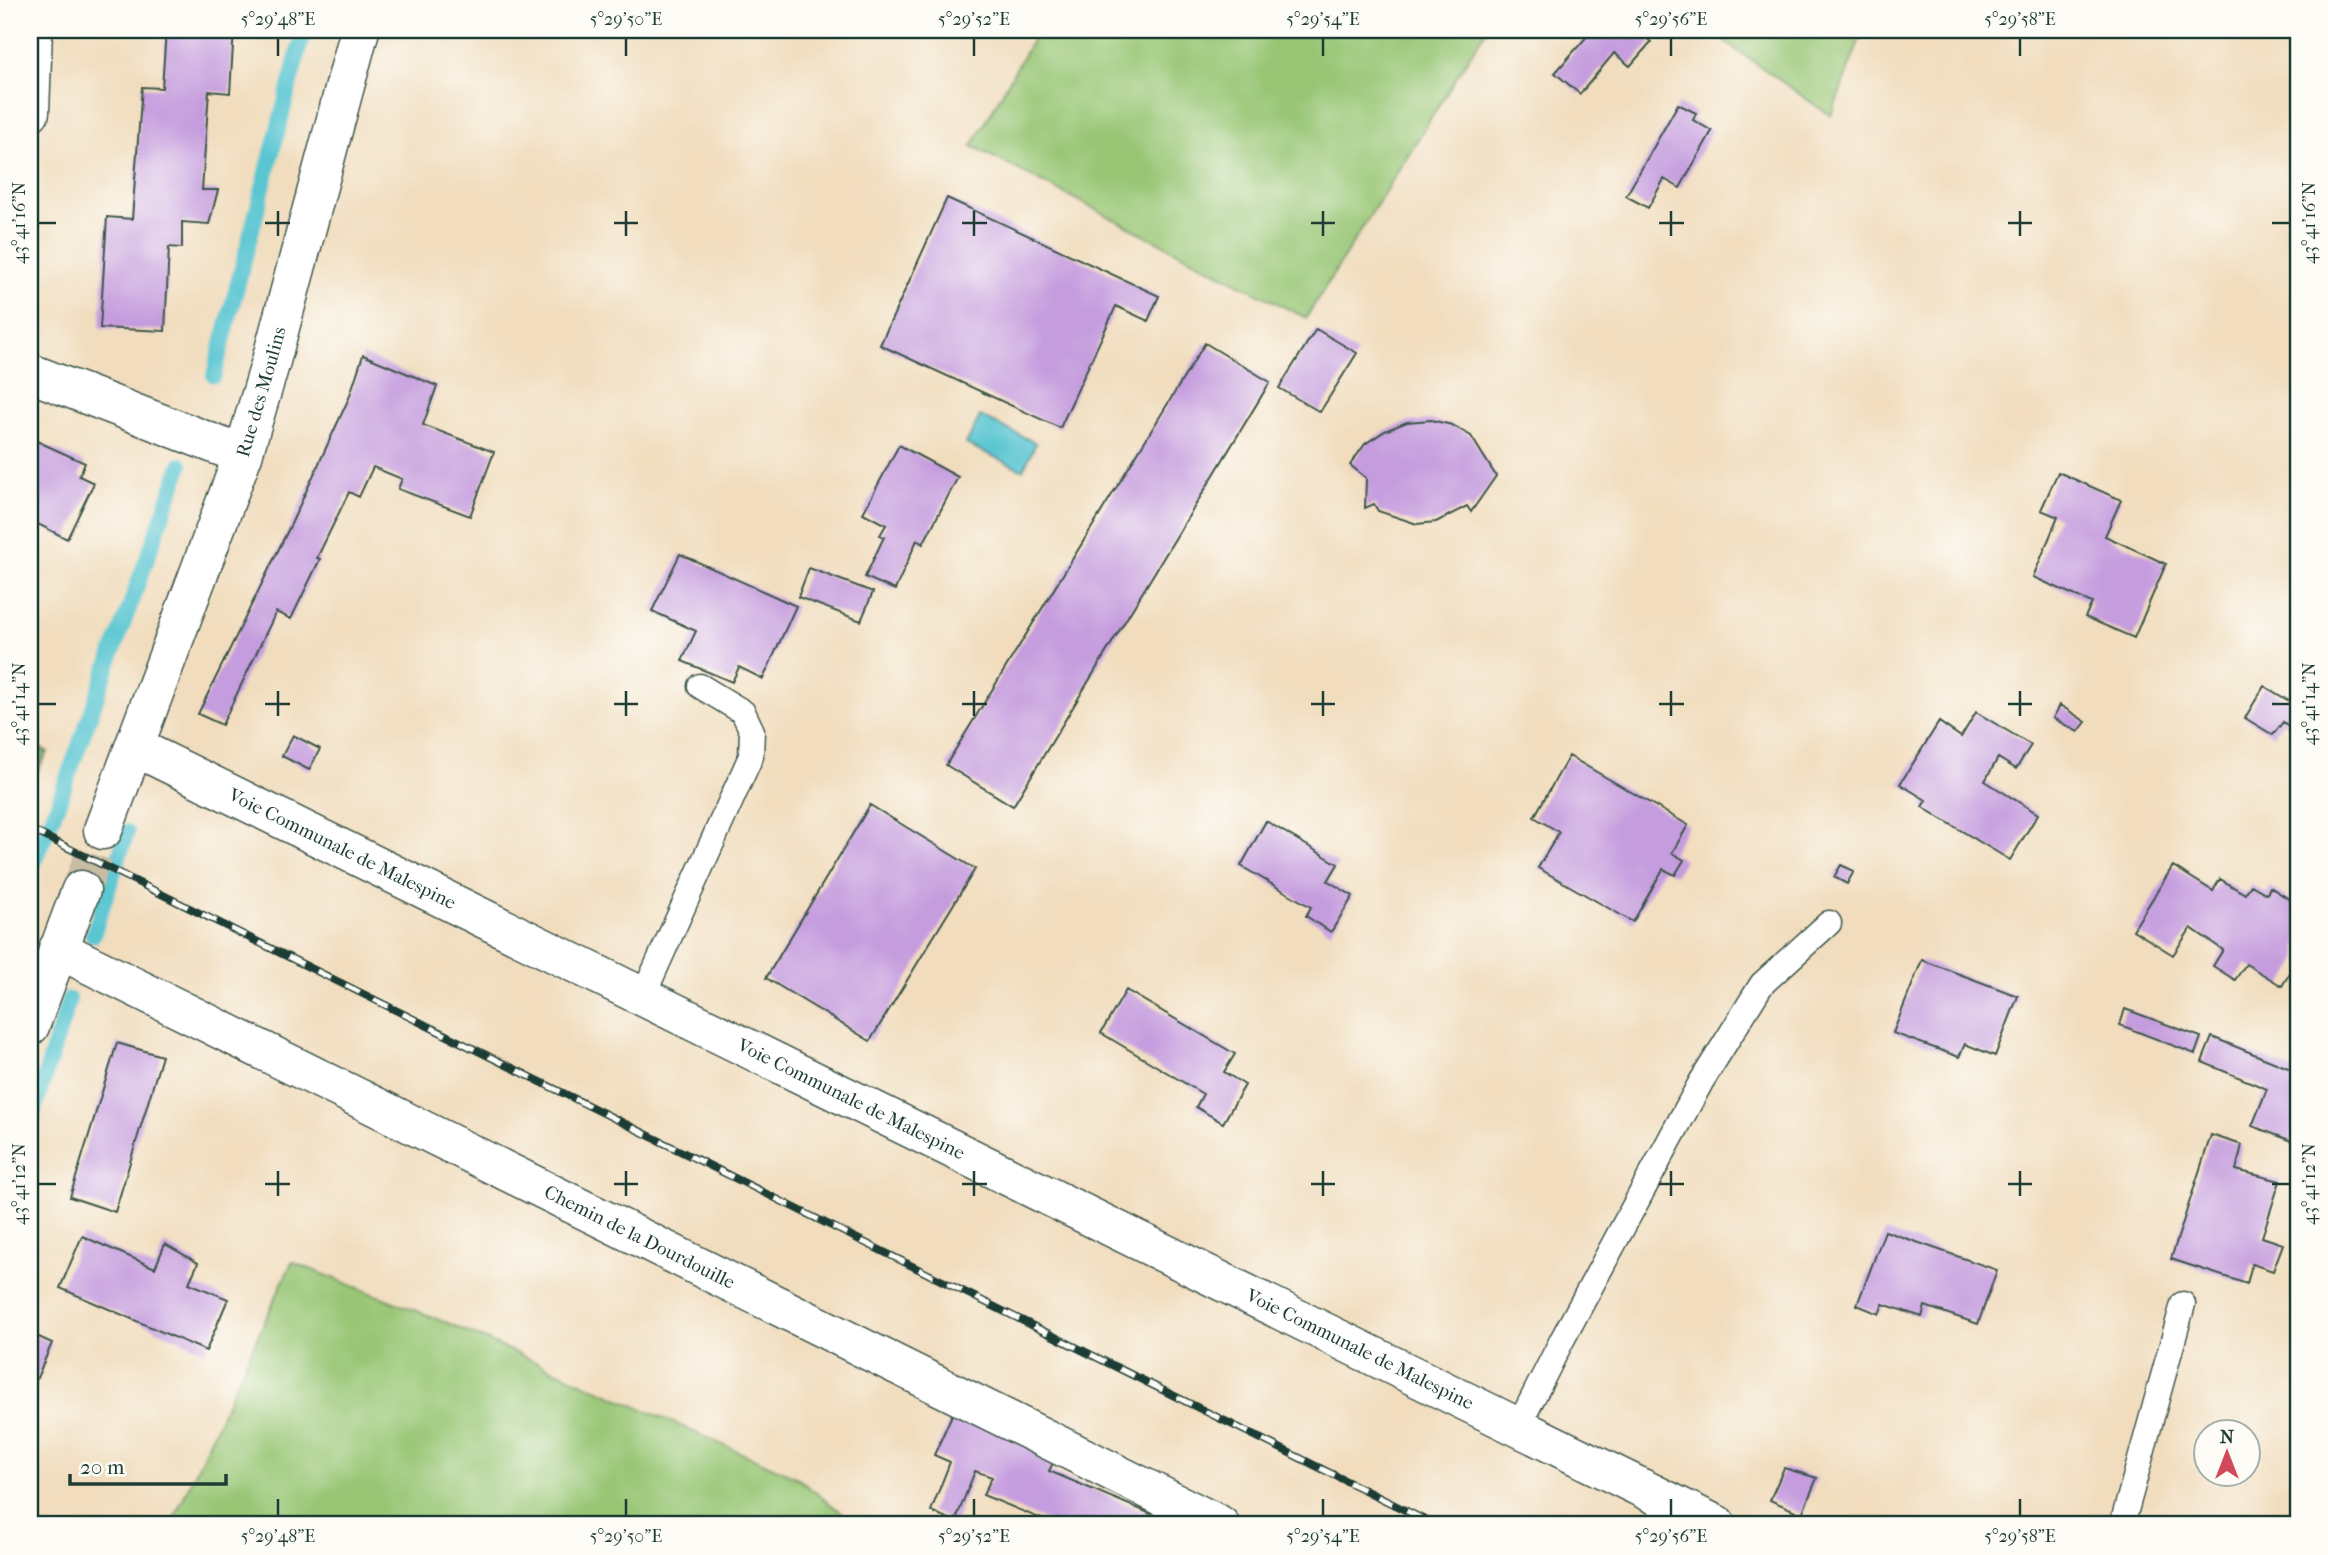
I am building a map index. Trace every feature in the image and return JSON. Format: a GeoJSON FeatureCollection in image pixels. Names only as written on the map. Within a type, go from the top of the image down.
{"type":"FeatureCollection","features":[{"type":"Feature","properties":{"kind":"street"},"geometry":{"type":"LineString","coordinates":[[30,112],[33,30]]}},
{"type":"Feature","properties":{"kind":"street","name":"Rue des Moulins"},"geometry":{"type":"LineString","coordinates":[[103,830],[243,455],[275,348],[360,30]]}},
{"type":"Feature","properties":{"kind":"street"},"geometry":{"type":"LineString","coordinates":[[30,373],[243,455]]}},
{"type":"Feature","properties":{"kind":"street","name":"Voie Communale de Malespine"},"geometry":{"type":"LineString","coordinates":[[135,747],[1717,1525]]}},
{"type":"Feature","properties":{"kind":"street"},"geometry":{"type":"LineString","coordinates":[[30,1026],[81,890]]}},
{"type":"Feature","properties":{"kind":"street","name":"Chemin de la Dourdouille"},"geometry":{"type":"LineString","coordinates":[[58,949],[1220,1525]]}},
{"type":"Feature","properties":{"kind":"lane"},"geometry":{"type":"LineString","coordinates":[[643,996],[751,756],[752,731],[743,712],[700,687]]}},
{"type":"Feature","properties":{"kind":"lane"},"geometry":{"type":"LineString","coordinates":[[1518,1427],[1562,1340],[1702,1082],[1762,984],[1829,923]]}},
{"type":"Feature","properties":{"kind":"lane"},"geometry":{"type":"LineString","coordinates":[[2122,1525],[2183,1304]]}},
{"type":"Feature","properties":{"kind":"green space"},"geometry":{"type":"Polygon","coordinates":[[[1038,30],[1486,30],[1306,318],[972,146],[1038,30]]]}},
{"type":"Feature","properties":{"kind":"green space"},"geometry":{"type":"Polygon","coordinates":[[[1708,30],[1863,30],[1831,116],[1708,30]]]}},
{"type":"Feature","properties":{"kind":"green space"},"geometry":{"type":"Polygon","coordinates":[[[30,743],[48,752],[30,785],[30,743]]]}},
{"type":"Feature","properties":{"kind":"green space"},"geometry":{"type":"Polygon","coordinates":[[[292,1262],[445,1322],[796,1477],[857,1525],[171,1525],[292,1262]]]}},
{"type":"Feature","properties":{"kind":"water"},"geometry":{"type":"Polygon","coordinates":[[[980,416],[1036,443],[1023,470],[966,444],[980,416]]]}},
{"type":"Feature","properties":{"kind":"building"},"geometry":{"type":"Polygon","coordinates":[[[166,30],[234,30],[230,93],[209,91],[202,190],[218,190],[209,224],[182,222],[182,248],[169,247],[165,331],[100,328],[107,217],[132,219],[142,87],[162,88],[166,30]]]}},
{"type":"Feature","properties":{"kind":"building"},"geometry":{"type":"Polygon","coordinates":[[[1586,30],[1637,30],[1651,42],[1630,66],[1614,53],[1580,94],[1555,73],[1590,33],[1586,30]]]}},
{"type":"Feature","properties":{"kind":"building"},"geometry":{"type":"Polygon","coordinates":[[[1678,104],[1696,113],[1693,120],[1712,131],[1680,188],[1664,179],[1648,208],[1626,196],[1678,104]]]}},
{"type":"Feature","properties":{"kind":"building"},"geometry":{"type":"Polygon","coordinates":[[[947,198],[1159,296],[1148,321],[1116,306],[1060,428],[880,345],[947,198]]]}},
{"type":"Feature","properties":{"kind":"building"},"geometry":{"type":"Polygon","coordinates":[[[1316,329],[1357,353],[1320,412],[1279,388],[1316,329]]]}},
{"type":"Feature","properties":{"kind":"building"},"geometry":{"type":"Polygon","coordinates":[[[1205,343],[1270,382],[1013,806],[946,765],[1205,343]]]}},
{"type":"Feature","properties":{"kind":"building"},"geometry":{"type":"Polygon","coordinates":[[[363,355],[437,386],[423,425],[494,452],[470,516],[398,489],[402,479],[373,467],[359,497],[349,492],[291,619],[276,612],[222,725],[198,714],[349,398],[363,355]]]}},
{"type":"Feature","properties":{"kind":"building"},"geometry":{"type":"Polygon","coordinates":[[[1431,420],[1452,425],[1471,436],[1496,476],[1471,512],[1467,506],[1436,522],[1417,524],[1378,511],[1374,504],[1365,508],[1366,478],[1350,465],[1365,444],[1385,431],[1407,422],[1431,420]]]}},
{"type":"Feature","properties":{"kind":"building"},"geometry":{"type":"Polygon","coordinates":[[[30,438],[85,463],[79,476],[94,483],[67,539],[30,520],[30,438]]]}},
{"type":"Feature","properties":{"kind":"building"},"geometry":{"type":"Polygon","coordinates":[[[899,445],[958,477],[923,544],[917,540],[895,590],[865,577],[884,537],[880,535],[886,525],[863,513],[899,445]]]}},
{"type":"Feature","properties":{"kind":"building"},"geometry":{"type":"Polygon","coordinates":[[[2058,472],[2121,500],[2105,536],[2166,564],[2134,638],[2085,617],[2092,603],[2033,577],[2058,517],[2041,510],[2058,472]]]}},
{"type":"Feature","properties":{"kind":"building"},"geometry":{"type":"Polygon","coordinates":[[[680,554],[796,606],[763,679],[739,667],[732,682],[682,661],[696,631],[652,611],[680,554]]]}},
{"type":"Feature","properties":{"kind":"building"},"geometry":{"type":"Polygon","coordinates":[[[809,568],[873,592],[861,621],[798,597],[809,568]]]}},
{"type":"Feature","properties":{"kind":"building"},"geometry":{"type":"Polygon","coordinates":[[[2264,686],[2291,702],[2298,688],[2298,733],[2283,722],[2273,735],[2245,718],[2264,686]]]}},
{"type":"Feature","properties":{"kind":"building"},"geometry":{"type":"Polygon","coordinates":[[[2060,705],[2086,722],[2078,732],[2053,718],[2060,705]]]}},
{"type":"Feature","properties":{"kind":"building"},"geometry":{"type":"Polygon","coordinates":[[[1976,712],[2031,745],[2016,769],[1998,758],[1985,781],[2038,814],[2010,860],[1922,807],[1926,800],[1900,784],[1939,722],[1961,737],[1976,712]]]}},
{"type":"Feature","properties":{"kind":"building"},"geometry":{"type":"Polygon","coordinates":[[[293,735],[320,749],[309,770],[282,756],[293,735]]]}},
{"type":"Feature","properties":{"kind":"building"},"geometry":{"type":"Polygon","coordinates":[[[1569,756],[1688,825],[1672,853],[1684,860],[1675,875],[1663,869],[1633,922],[1538,868],[1559,832],[1534,817],[1569,756]]]}},
{"type":"Feature","properties":{"kind":"building"},"geometry":{"type":"Polygon","coordinates":[[[870,805],[975,869],[870,1041],[766,978],[870,805]]]}},
{"type":"Feature","properties":{"kind":"building"},"geometry":{"type":"Polygon","coordinates":[[[1266,821],[1338,864],[1328,881],[1353,896],[1331,932],[1306,916],[1311,907],[1241,866],[1266,821]]]}},
{"type":"Feature","properties":{"kind":"building"},"geometry":{"type":"Polygon","coordinates":[[[1841,865],[1854,871],[1847,884],[1834,877],[1841,865]]]}},
{"type":"Feature","properties":{"kind":"building"},"geometry":{"type":"Polygon","coordinates":[[[2173,866],[2213,891],[2220,879],[2245,894],[2251,885],[2267,894],[2270,887],[2298,905],[2298,960],[2282,986],[2246,964],[2235,980],[2213,966],[2223,950],[2191,928],[2173,955],[2133,930],[2173,866]]]}},
{"type":"Feature","properties":{"kind":"building"},"geometry":{"type":"Polygon","coordinates":[[[1922,960],[2018,996],[1995,1056],[1965,1044],[1959,1057],[1893,1033],[1922,960]]]}},
{"type":"Feature","properties":{"kind":"building"},"geometry":{"type":"Polygon","coordinates":[[[1126,990],[1235,1054],[1224,1072],[1245,1085],[1223,1123],[1196,1107],[1203,1094],[1101,1033],[1126,990]]]}},
{"type":"Feature","properties":{"kind":"building"},"geometry":{"type":"Polygon","coordinates":[[[2125,1009],[2201,1037],[2195,1054],[2120,1025],[2125,1009]]]}},
{"type":"Feature","properties":{"kind":"building"},"geometry":{"type":"Polygon","coordinates":[[[2212,1037],[2298,1072],[2298,1126],[2292,1141],[2252,1126],[2267,1089],[2202,1062],[2212,1037]]]}},
{"type":"Feature","properties":{"kind":"building"},"geometry":{"type":"Polygon","coordinates":[[[117,1043],[162,1056],[115,1212],[70,1197],[117,1043]]]}},
{"type":"Feature","properties":{"kind":"building"},"geometry":{"type":"Polygon","coordinates":[[[2211,1135],[2242,1145],[2236,1170],[2280,1181],[2262,1237],[2283,1244],[2273,1271],[2252,1264],[2247,1284],[2171,1259],[2211,1135]]]}},
{"type":"Feature","properties":{"kind":"building"},"geometry":{"type":"Polygon","coordinates":[[[1885,1231],[1997,1270],[1978,1324],[1925,1306],[1922,1317],[1883,1304],[1879,1314],[1857,1305],[1885,1231]]]}},
{"type":"Feature","properties":{"kind":"building"},"geometry":{"type":"Polygon","coordinates":[[[82,1236],[155,1268],[165,1244],[198,1263],[189,1283],[228,1299],[206,1351],[60,1288],[82,1236]]]}},
{"type":"Feature","properties":{"kind":"building"},"geometry":{"type":"Polygon","coordinates":[[[30,1333],[52,1343],[30,1394],[30,1333]]]}},
{"type":"Feature","properties":{"kind":"building"},"geometry":{"type":"Polygon","coordinates":[[[955,1408],[1057,1454],[1049,1471],[1151,1514],[1147,1525],[1056,1525],[983,1495],[992,1477],[975,1471],[955,1522],[931,1511],[950,1462],[934,1455],[955,1408]]]}},
{"type":"Feature","properties":{"kind":"building"},"geometry":{"type":"Polygon","coordinates":[[[1784,1468],[1817,1478],[1802,1514],[1770,1500],[1784,1468]]]}},
{"type":"Feature","properties":{"kind":"waterway"},"geometry":{"type":"LineString","coordinates":[[214,375],[304,30]]}},
{"type":"Feature","properties":{"kind":"waterway"},"geometry":{"type":"LineString","coordinates":[[30,873],[59,801],[181,465]]}},
{"type":"Feature","properties":{"kind":"waterway"},"geometry":{"type":"LineString","coordinates":[[93,935],[127,832]]}},
{"type":"Feature","properties":{"kind":"waterway"},"geometry":{"type":"LineString","coordinates":[[30,1123],[69,1000]]}},
{"type":"Feature","properties":{"kind":"tunnel"},"geometry":{"type":"LineString","coordinates":[[81,890],[103,830]]}},
{"type":"Feature","properties":{"kind":"railway"},"geometry":{"type":"LineString","coordinates":[[30,829],[1435,1525]]}}]}
